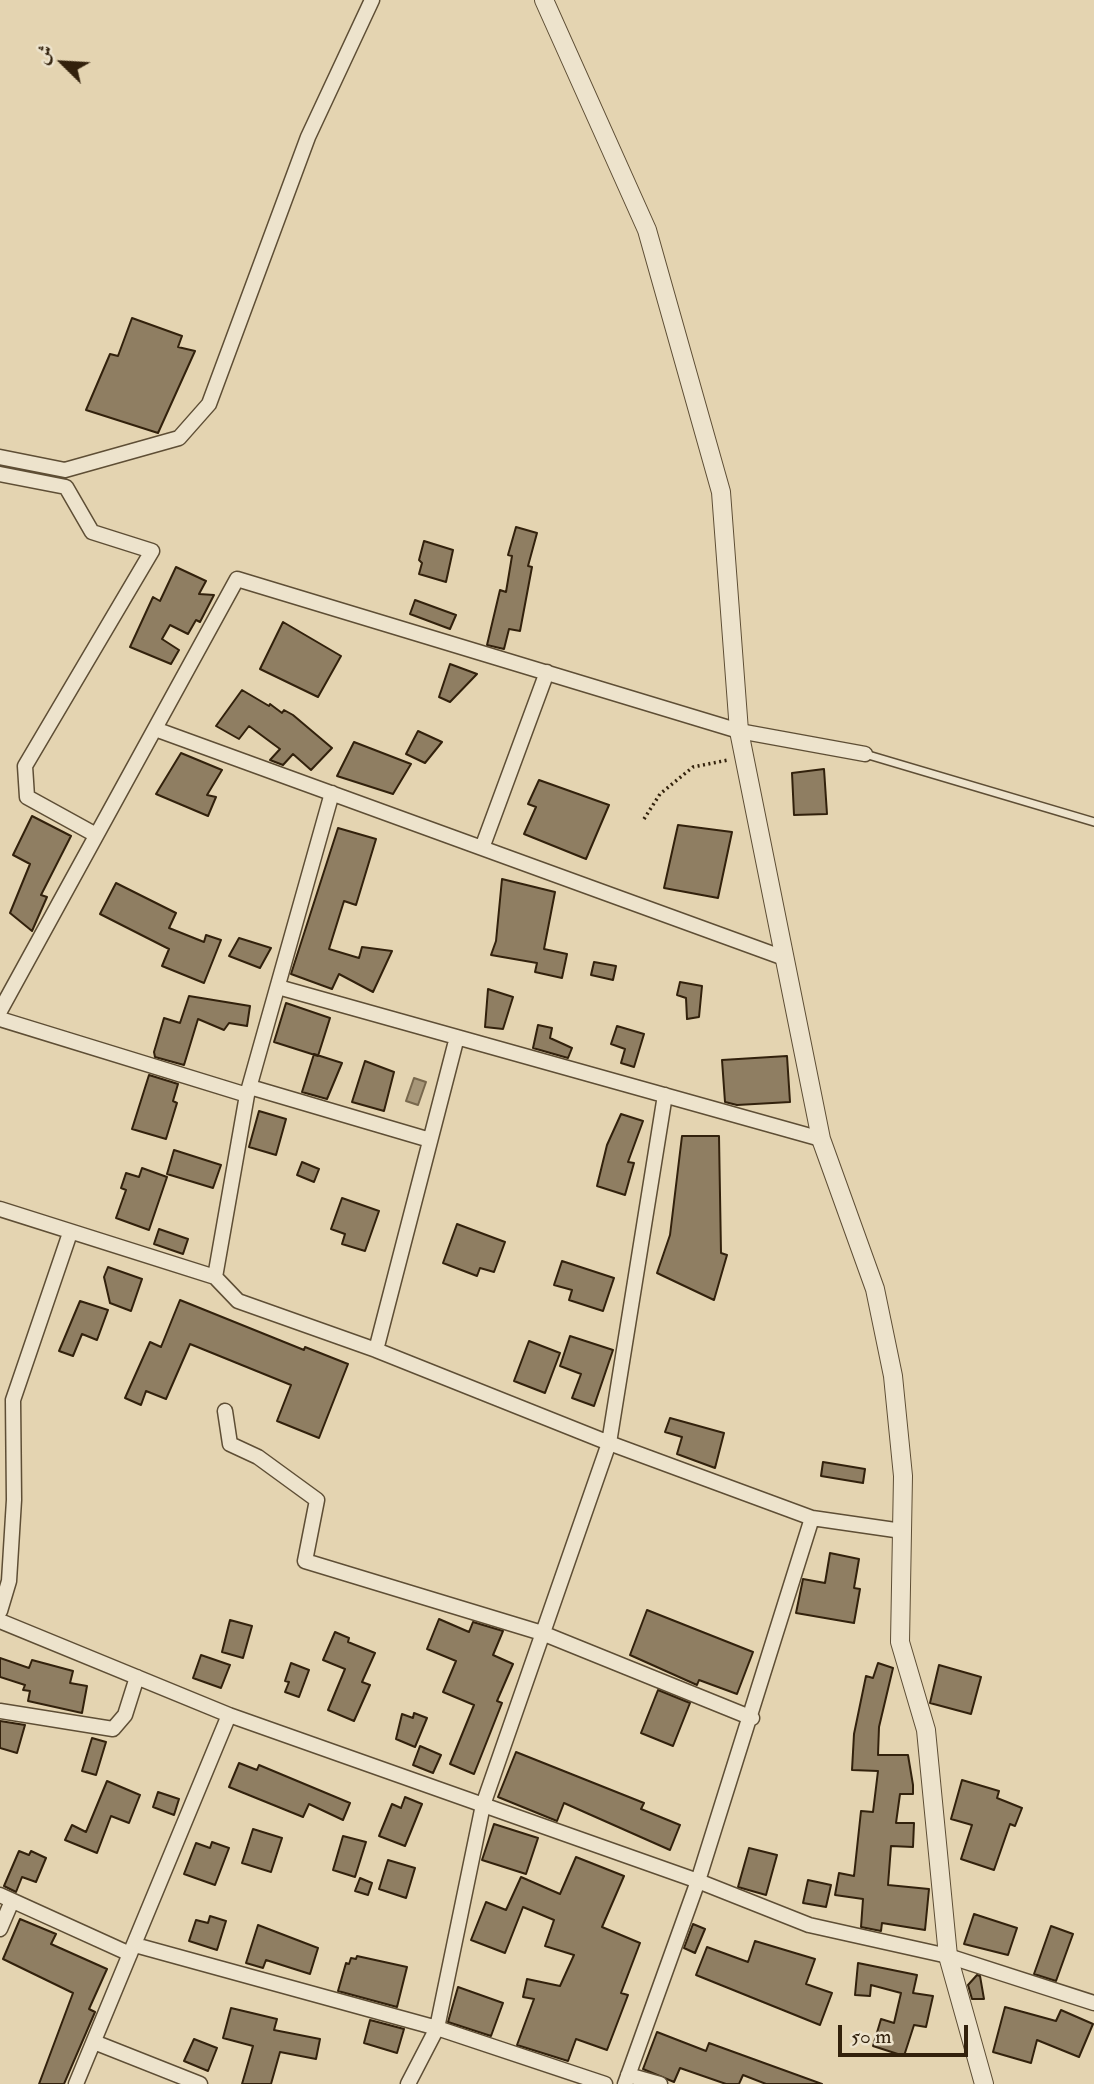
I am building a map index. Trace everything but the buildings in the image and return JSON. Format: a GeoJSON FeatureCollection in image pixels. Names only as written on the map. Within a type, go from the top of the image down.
{"type":"FeatureCollection","features":[{"type":"Feature","properties":{"kind":"street"},"geometry":{"type":"LineString","coordinates":[[0,457],[65,470],[179,438],[209,404],[308,137],[372,0]]}},
{"type":"Feature","properties":{"kind":"street"},"geometry":{"type":"LineString","coordinates":[[544,0],[647,230],[721,492],[739,731],[744,757],[821,1139],[875,1289],[893,1376],[901,1463],[900,1642],[926,1730],[948,1956],[984,2084]]}},
{"type":"Feature","properties":{"kind":"street"},"geometry":{"type":"LineString","coordinates":[[0,474],[66,487],[92,532],[152,551],[25,766],[27,797],[96,835]]}},
{"type":"Feature","properties":{"kind":"street"},"geometry":{"type":"LineString","coordinates":[[0,1012],[237,579],[739,731],[864,754]]}},
{"type":"Feature","properties":{"kind":"street"},"geometry":{"type":"LineString","coordinates":[[482,848],[547,672]]}},
{"type":"Feature","properties":{"kind":"street"},"geometry":{"type":"LineString","coordinates":[[155,729],[784,958]]}},
{"type":"Feature","properties":{"kind":"street"},"geometry":{"type":"LineString","coordinates":[[215,1276],[249,1091],[332,793]]}},
{"type":"Feature","properties":{"kind":"street"},"geometry":{"type":"LineString","coordinates":[[278,986],[821,1139]]}},
{"type":"Feature","properties":{"kind":"street"},"geometry":{"type":"LineString","coordinates":[[0,1019],[430,1140]]}},
{"type":"Feature","properties":{"kind":"street"},"geometry":{"type":"LineString","coordinates":[[376,1350],[457,1037]]}},
{"type":"Feature","properties":{"kind":"street"},"geometry":{"type":"LineString","coordinates":[[408,2084],[437,2028],[483,1805],[609,1443],[664,1095]]}},
{"type":"Feature","properties":{"kind":"street"},"geometry":{"type":"LineString","coordinates":[[0,1209],[215,1276],[238,1301],[376,1350],[609,1443],[812,1518],[902,1531]]}},
{"type":"Feature","properties":{"kind":"street"},"geometry":{"type":"LineString","coordinates":[[0,1611],[9,1581],[14,1500],[13,1400],[70,1233]]}},
{"type":"Feature","properties":{"kind":"street"},"geometry":{"type":"LineString","coordinates":[[225,1411],[230,1444],[258,1457],[317,1500],[305,1561],[542,1633],[752,1718]]}},
{"type":"Feature","properties":{"kind":"street"},"geometry":{"type":"LineString","coordinates":[[660,2084],[626,2080],[698,1881],[752,1718],[812,1518]]}},
{"type":"Feature","properties":{"kind":"street"},"geometry":{"type":"LineString","coordinates":[[0,1621],[229,1715],[698,1881],[809,1925],[948,1956],[1094,2003]]}},
{"type":"Feature","properties":{"kind":"street"},"geometry":{"type":"LineString","coordinates":[[0,1711],[113,1729],[125,1715],[137,1677]]}},
{"type":"Feature","properties":{"kind":"street"},"geometry":{"type":"LineString","coordinates":[[76,2084],[229,1715]]}},
{"type":"Feature","properties":{"kind":"street"},"geometry":{"type":"LineString","coordinates":[[0,1929],[6,1898],[132,1950],[437,2028],[605,2084]]}},
{"type":"Feature","properties":{"kind":"street"},"geometry":{"type":"LineString","coordinates":[[94,2042],[200,2084]]}},
{"type":"Feature","properties":{"kind":"lane"},"geometry":{"type":"LineString","coordinates":[[864,754],[1094,822]]}},
{"type":"Feature","properties":{"kind":"path"},"geometry":{"type":"LineString","coordinates":[[644,819],[660,794],[693,766],[744,757]]}},
{"type":"Feature","properties":{"kind":"shaded area"},"geometry":{"type":"Polygon","coordinates":[[[414,1078],[426,1082],[418,1105],[406,1101],[414,1078]]]}}]}
